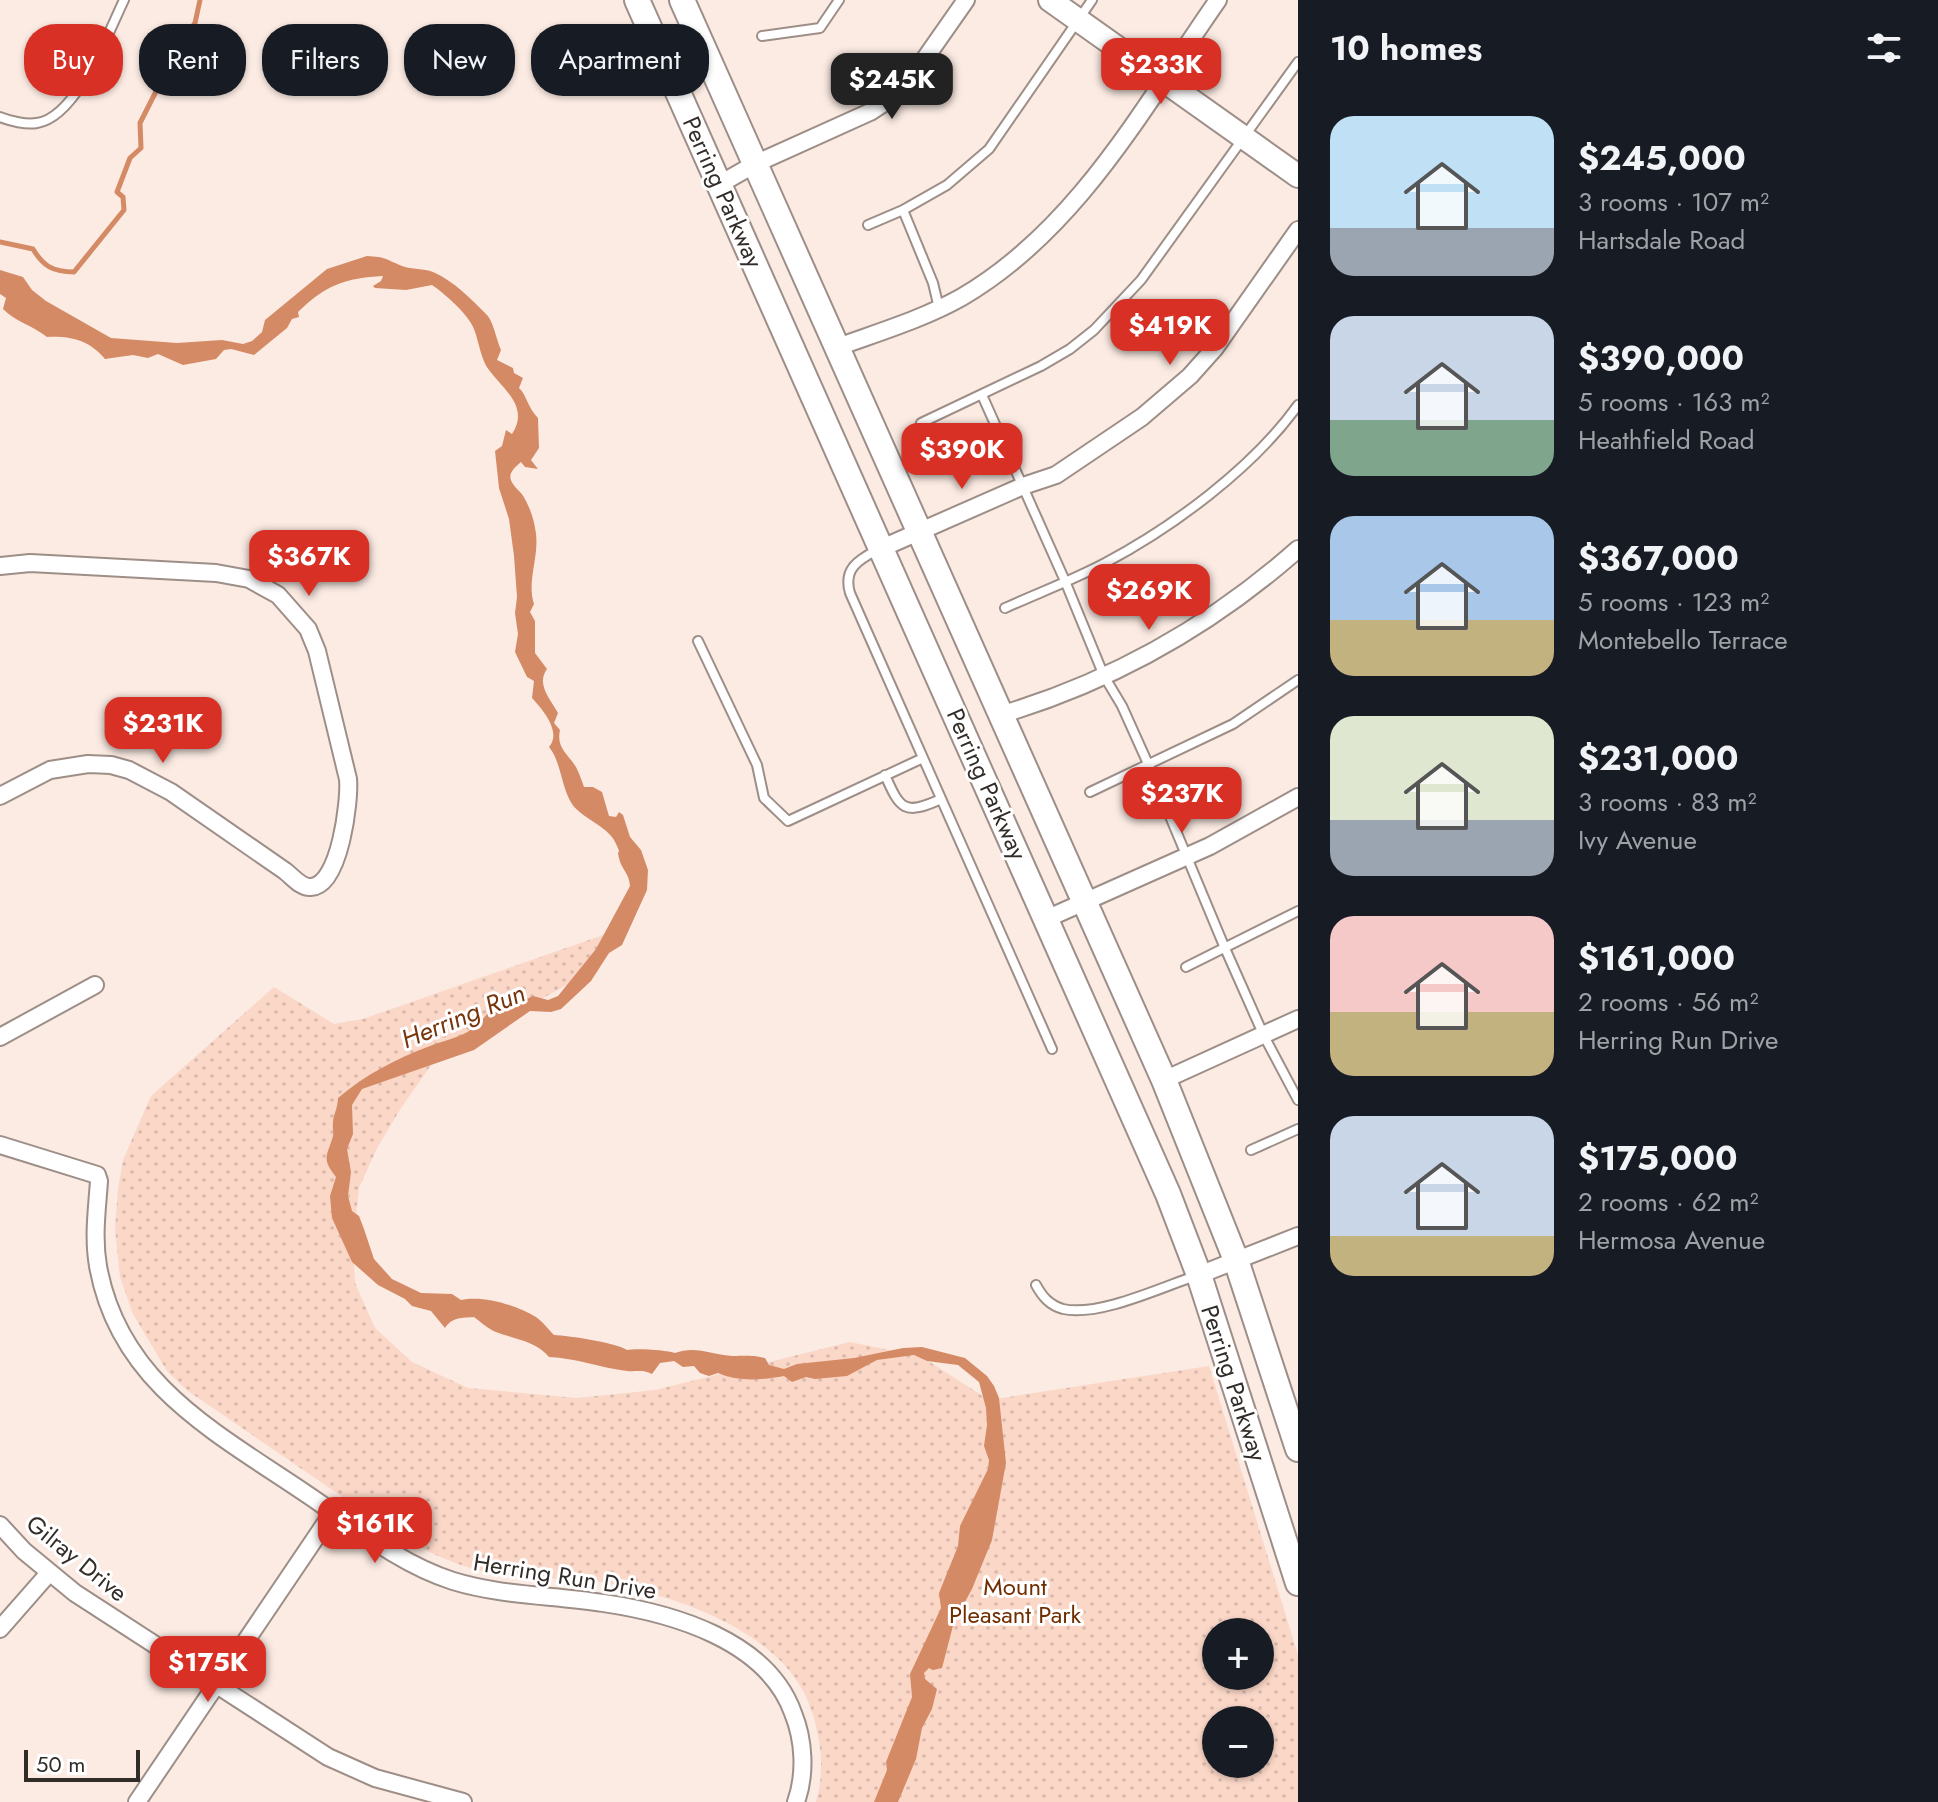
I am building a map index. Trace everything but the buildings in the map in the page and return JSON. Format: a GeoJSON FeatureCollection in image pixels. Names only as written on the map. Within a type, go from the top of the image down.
{"type":"FeatureCollection","features":[{"type":"Feature","properties":{"kind":"main road","name":"Perring Parkway"},"geometry":{"type":"LineString","coordinates":[[637,0],[1168,1194],[1199,1275],[1298,1583]]}},
{"type":"Feature","properties":{"kind":"main road","name":"Perring Parkway"},"geometry":{"type":"LineString","coordinates":[[682,0],[1164,1080],[1236,1260],[1298,1449]]}},
{"type":"Feature","properties":{"kind":"street"},"geometry":{"type":"LineString","coordinates":[[720,184],[755,164],[870,112],[893,97],[910,80],[966,0]]}},
{"type":"Feature","properties":{"kind":"street"},"geometry":{"type":"LineString","coordinates":[[1050,0],[1298,176]]}},
{"type":"Feature","properties":{"kind":"street"},"geometry":{"type":"LineString","coordinates":[[838,347],[939,308],[991,279],[1024,254],[1049,231],[1108,161],[1218,0]]}},
{"type":"Feature","properties":{"kind":"street"},"geometry":{"type":"LineString","coordinates":[[882,548],[1023,486],[1056,475],[1142,417],[1190,376],[1215,348],[1298,230]]}},
{"type":"Feature","properties":{"kind":"street"},"geometry":{"type":"LineString","coordinates":[[1000,715],[1049,700],[1159,650],[1212,617],[1298,549]]}},
{"type":"Feature","properties":{"kind":"street"},"geometry":{"type":"LineString","coordinates":[[0,566],[30,563],[216,573],[249,579],[264,586],[292,609],[308,629],[317,651],[350,796],[338,851],[325,880],[309,888],[171,792],[129,770],[111,765],[67,766],[41,774],[0,796]]}},
{"type":"Feature","properties":{"kind":"street"},"geometry":{"type":"LineString","coordinates":[[1046,919],[1210,846],[1298,797]]}},
{"type":"Feature","properties":{"kind":"street"},"geometry":{"type":"LineString","coordinates":[[0,1037],[95,985]]}},
{"type":"Feature","properties":{"kind":"street"},"geometry":{"type":"LineString","coordinates":[[1164,1080],[1298,1019]]}},
{"type":"Feature","properties":{"kind":"street","name":"Herring Run Drive"},"geometry":{"type":"LineString","coordinates":[[0,1145],[97,1175],[95,1237],[103,1288],[119,1330],[143,1368],[190,1415],[400,1557],[454,1581],[498,1592],[630,1607],[693,1627],[750,1656],[781,1687],[797,1723],[802,1758],[796,1802]]}},
{"type":"Feature","properties":{"kind":"street"},"geometry":{"type":"LineString","coordinates":[[1199,1275],[1298,1236]]}},
{"type":"Feature","properties":{"kind":"street"},"geometry":{"type":"LineString","coordinates":[[137,1802],[333,1512]]}},
{"type":"Feature","properties":{"kind":"street","name":"Gilray Drive"},"geometry":{"type":"LineString","coordinates":[[0,1525],[49,1573],[96,1608],[304,1743],[375,1778],[463,1802]]}},
{"type":"Feature","properties":{"kind":"street"},"geometry":{"type":"LineString","coordinates":[[0,1629],[49,1573]]}},
{"type":"Feature","properties":{"kind":"lane"},"geometry":{"type":"LineString","coordinates":[[0,117],[34,124],[57,114],[84,84],[124,0]]}},
{"type":"Feature","properties":{"kind":"lane"},"geometry":{"type":"LineString","coordinates":[[762,36],[820,28],[839,0]]}},
{"type":"Feature","properties":{"kind":"lane"},"geometry":{"type":"LineString","coordinates":[[868,225],[903,210],[947,185],[989,149],[1092,0]]}},
{"type":"Feature","properties":{"kind":"lane"},"geometry":{"type":"LineString","coordinates":[[921,423],[1070,349],[1110,314],[1141,280],[1298,62]]}},
{"type":"Feature","properties":{"kind":"lane"},"geometry":{"type":"LineString","coordinates":[[903,210],[933,283],[939,308]]}},
{"type":"Feature","properties":{"kind":"lane"},"geometry":{"type":"LineString","coordinates":[[982,395],[1104,676],[1122,706],[1149,766],[1264,1036],[1298,1100]]}},
{"type":"Feature","properties":{"kind":"lane"},"geometry":{"type":"LineString","coordinates":[[1005,608],[1105,562],[1166,526],[1251,458],[1298,405]]}},
{"type":"Feature","properties":{"kind":"lane"},"geometry":{"type":"LineString","coordinates":[[882,548],[858,560],[849,574],[848,585],[1052,1049]]}},
{"type":"Feature","properties":{"kind":"lane"},"geometry":{"type":"LineString","coordinates":[[698,641],[757,765],[764,798],[783,819],[788,821],[923,758]]}},
{"type":"Feature","properties":{"kind":"lane"},"geometry":{"type":"LineString","coordinates":[[1090,792],[1233,724],[1298,680]]}},
{"type":"Feature","properties":{"kind":"lane"},"geometry":{"type":"LineString","coordinates":[[885,775],[897,801],[905,807],[917,809],[941,799]]}},
{"type":"Feature","properties":{"kind":"lane"},"geometry":{"type":"LineString","coordinates":[[1186,967],[1298,911]]}},
{"type":"Feature","properties":{"kind":"lane"},"geometry":{"type":"LineString","coordinates":[[1251,1150],[1298,1129]]}},
{"type":"Feature","properties":{"kind":"lane"},"geometry":{"type":"LineString","coordinates":[[1036,1285],[1051,1304],[1073,1310],[1110,1304],[1199,1275]]}},
{"type":"Feature","properties":{"kind":"green space","name":"Mount Pleasant Park"},"geometry":{"type":"Polygon","coordinates":[[[609,933],[588,973],[436,1058],[377,1148],[359,1188],[353,1242],[355,1283],[375,1328],[412,1362],[468,1388],[577,1398],[655,1390],[850,1342],[922,1357],[989,1400],[1209,1366],[1298,1655],[1298,1802],[816,1802],[821,1757],[812,1712],[799,1683],[778,1659],[752,1638],[722,1620],[656,1595],[593,1581],[496,1574],[435,1555],[382,1524],[188,1391],[167,1371],[133,1314],[120,1277],[115,1229],[123,1160],[151,1096],[274,987],[334,1024],[363,1019],[609,933]]]}},
{"type":"Feature","properties":{"kind":"shaded area","name":"Herring Run"},"geometry":{"type":"Polygon","coordinates":[[[367,256],[429,271],[455,286],[489,318],[501,350],[497,360],[513,368],[514,373],[523,378],[519,388],[538,418],[539,448],[531,460],[538,469],[525,467],[521,462],[510,477],[528,504],[535,528],[534,604],[530,612],[535,621],[535,653],[547,669],[544,686],[558,713],[554,723],[560,730],[561,746],[576,767],[584,787],[593,787],[602,792],[609,816],[616,817],[619,812],[623,815],[630,837],[641,850],[648,870],[647,890],[622,945],[609,953],[591,981],[561,1009],[530,1011],[474,1050],[362,1089],[352,1105],[353,1134],[347,1149],[351,1172],[348,1196],[352,1211],[359,1216],[374,1259],[392,1279],[421,1293],[452,1294],[461,1300],[489,1300],[509,1305],[536,1317],[554,1335],[602,1342],[627,1350],[675,1353],[697,1350],[760,1357],[765,1358],[769,1365],[784,1369],[797,1364],[922,1347],[965,1358],[987,1376],[999,1398],[1006,1463],[992,1540],[972,1589],[954,1622],[942,1668],[929,1668],[924,1673],[925,1679],[937,1689],[932,1709],[922,1728],[916,1759],[898,1802],[874,1802],[912,1697],[910,1674],[941,1608],[939,1593],[958,1546],[960,1526],[988,1469],[989,1460],[984,1446],[986,1408],[979,1382],[958,1365],[927,1361],[914,1355],[877,1360],[847,1376],[806,1377],[792,1382],[784,1376],[750,1379],[718,1373],[709,1376],[700,1373],[694,1366],[683,1367],[674,1361],[660,1363],[652,1374],[549,1357],[538,1347],[493,1331],[474,1317],[454,1320],[445,1328],[431,1311],[412,1306],[378,1285],[352,1262],[332,1218],[330,1196],[336,1177],[328,1166],[327,1157],[338,1098],[394,1062],[468,1031],[488,1013],[501,1011],[533,996],[548,1000],[558,996],[596,949],[630,886],[614,839],[577,810],[568,797],[549,747],[552,728],[532,698],[534,681],[527,677],[515,652],[518,634],[514,556],[509,519],[499,488],[495,451],[502,446],[506,430],[512,434],[518,415],[512,399],[486,366],[471,323],[456,305],[432,285],[406,290],[375,288],[373,286],[383,276],[358,279],[318,295],[298,312],[299,317],[292,319],[287,328],[254,355],[231,349],[224,350],[216,359],[183,365],[158,354],[148,358],[133,355],[105,359],[93,347],[79,340],[47,337],[3,309],[6,298],[0,294],[0,270],[23,277],[32,290],[46,301],[111,338],[177,343],[222,340],[243,344],[252,341],[262,332],[265,320],[327,269],[367,256]]]}},
{"type":"Feature","properties":{"kind":"waterway"},"geometry":{"type":"LineString","coordinates":[[0,242],[33,249],[49,267],[74,272],[124,210],[123,197],[117,192],[130,158],[141,148],[140,123],[178,48],[195,23],[200,0]]}}]}
